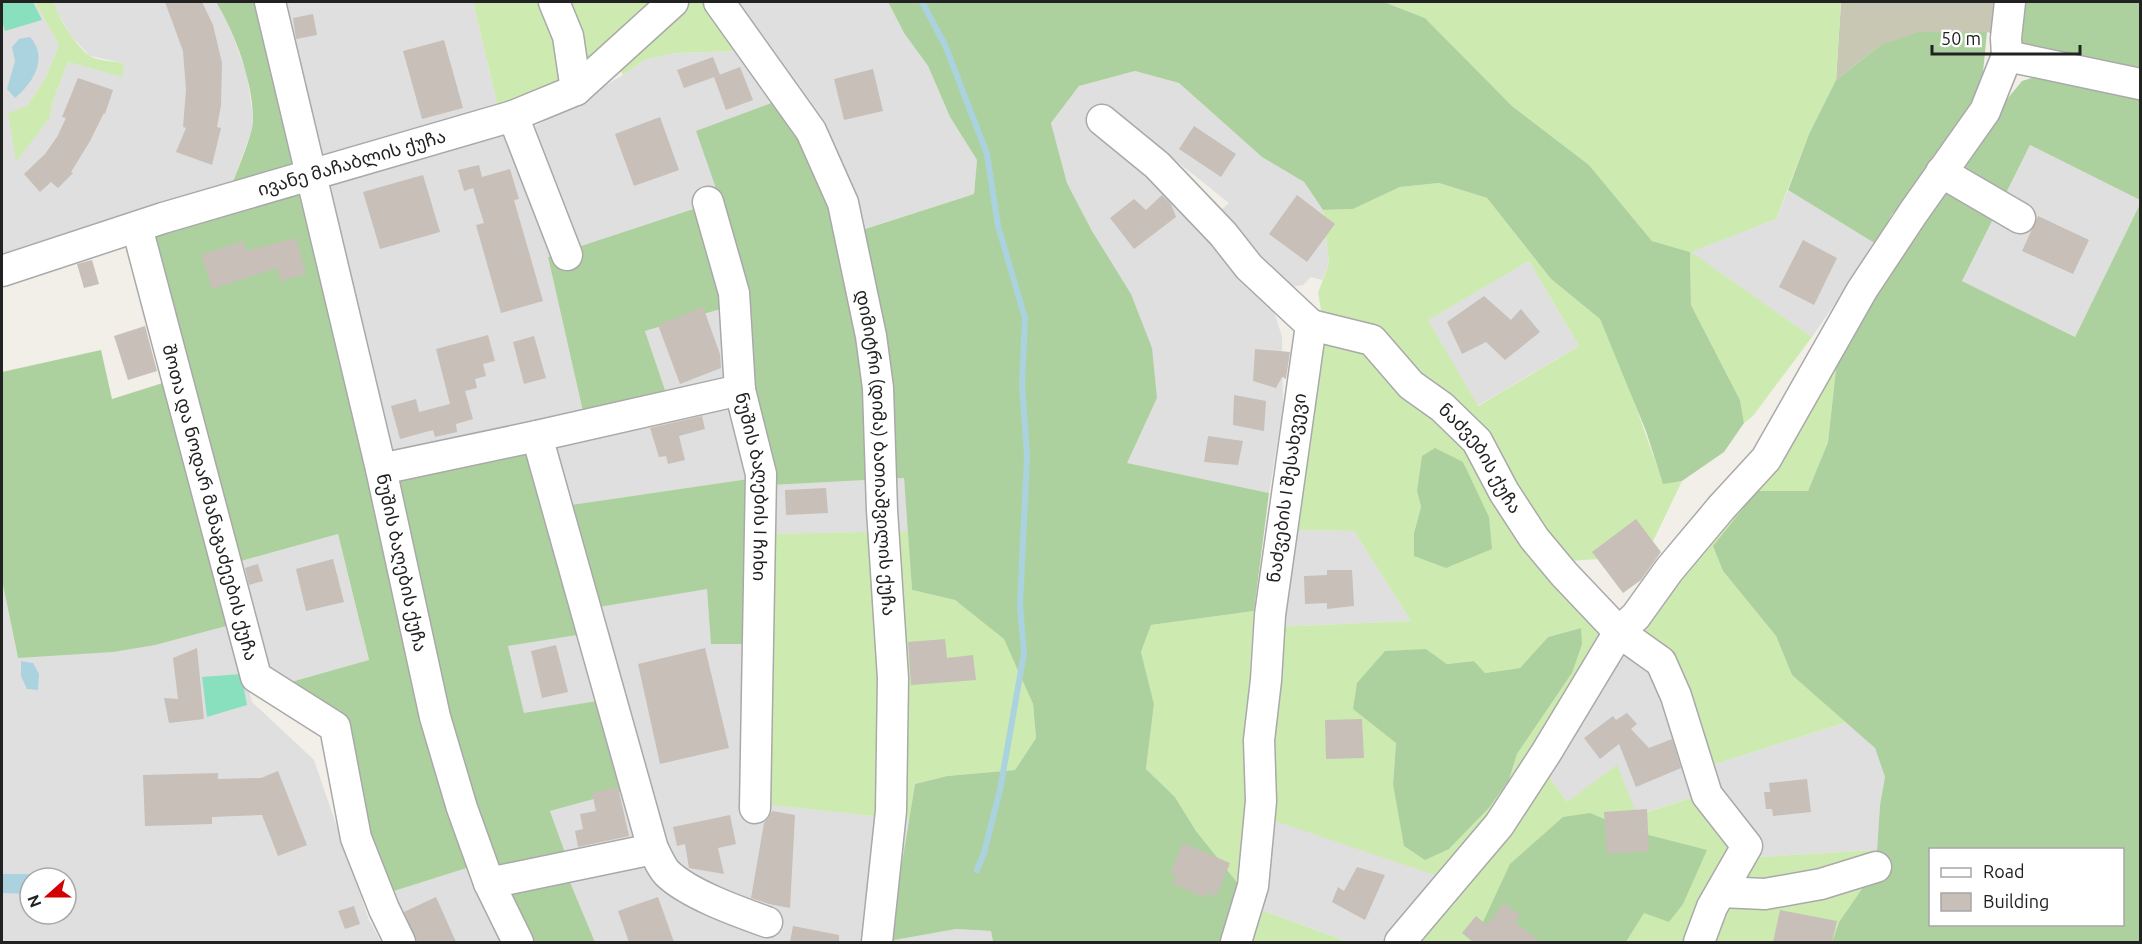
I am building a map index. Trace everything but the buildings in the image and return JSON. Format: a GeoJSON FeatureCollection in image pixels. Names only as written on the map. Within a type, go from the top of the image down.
{"type":"FeatureCollection","features":[{"type":"Feature","properties":{"kind":"street","name":"ნუშის ბაღების ქუჩა"},"geometry":{"type":"LineString","coordinates":[[270,2],[309,176],[381,469],[435,717],[462,808],[489,883],[518,942]]}},
{"type":"Feature","properties":{"kind":"street"},"geometry":{"type":"LineString","coordinates":[[554,2],[568,36],[576,90]]}},
{"type":"Feature","properties":{"kind":"street","name":"ივანე მაჩაბლის ქუჩა"},"geometry":{"type":"LineString","coordinates":[[2,271],[137,227],[513,116],[576,90],[673,2]]}},
{"type":"Feature","properties":{"kind":"street","name":"დიმიტრი (დიმა) ბათიაშვილის ქუჩა"},"geometry":{"type":"LineString","coordinates":[[719,2],[811,131],[843,203],[871,336],[878,388],[882,510],[893,678],[891,811],[877,942]]}},
{"type":"Feature","properties":{"kind":"street"},"geometry":{"type":"LineString","coordinates":[[1400,942],[1499,825],[1546,753],[1619,632],[1636,616],[1720,508],[1766,459],[1862,290],[1985,111],[2007,56],[2006,38],[2010,2]]}},
{"type":"Feature","properties":{"kind":"street"},"geometry":{"type":"LineString","coordinates":[[2007,56],[2140,84]]}},
{"type":"Feature","properties":{"kind":"street"},"geometry":{"type":"LineString","coordinates":[[513,116],[567,255]]}},
{"type":"Feature","properties":{"kind":"street"},"geometry":{"type":"LineString","coordinates":[[1102,120],[1157,165],[1223,234],[1249,267],[1311,325]]}},
{"type":"Feature","properties":{"kind":"street"},"geometry":{"type":"LineString","coordinates":[[1941,172],[2020,218]]}},
{"type":"Feature","properties":{"kind":"street"},"geometry":{"type":"LineString","coordinates":[[708,202],[735,293],[740,390]]}},
{"type":"Feature","properties":{"kind":"street","name":"შოთა და ნოდარ მანაგაძეების ქუჩა"},"geometry":{"type":"LineString","coordinates":[[137,227],[255,677],[335,727],[356,838],[384,909],[400,942]]}},
{"type":"Feature","properties":{"kind":"street","name":"ნაძვების ქუჩა"},"geometry":{"type":"LineString","coordinates":[[1311,325],[1372,340],[1411,385],[1442,407],[1465,428],[1477,441],[1504,492],[1534,538],[1564,574],[1619,632],[1662,662],[1676,696],[1707,795],[1747,846],[1712,907],[1699,942]]}},
{"type":"Feature","properties":{"kind":"street","name":"ნაძვების I შესახვევი"},"geometry":{"type":"LineString","coordinates":[[1236,942],[1253,886],[1261,801],[1259,740],[1270,615],[1311,325]]}},
{"type":"Feature","properties":{"kind":"street","name":"ნუშის ბაღების I ჩიხი"},"geometry":{"type":"LineString","coordinates":[[381,469],[740,390],[761,474],[755,808]]}},
{"type":"Feature","properties":{"kind":"street"},"geometry":{"type":"LineString","coordinates":[[537,436],[653,849],[667,873],[690,888],[729,909],[767,922]]}},
{"type":"Feature","properties":{"kind":"street"},"geometry":{"type":"LineString","coordinates":[[489,883],[653,849]]}},
{"type":"Feature","properties":{"kind":"street"},"geometry":{"type":"LineString","coordinates":[[1720,892],[1765,894],[1821,884],[1876,867]]}},
{"type":"Feature","properties":{"kind":"shaded area"},"geometry":{"type":"Polygon","coordinates":[[[2,2],[35,2],[59,45],[45,79],[27,106],[50,117],[53,101],[68,62],[123,76],[123,63],[90,56],[72,37],[55,9],[54,2],[216,2],[228,22],[247,75],[254,123],[231,188],[2,260],[2,2]]]}},
{"type":"Feature","properties":{"kind":"shaded area"},"geometry":{"type":"Polygon","coordinates":[[[292,2],[473,2],[499,111],[319,164],[283,4],[292,2]]]}},
{"type":"Feature","properties":{"kind":"shaded area"},"geometry":{"type":"Polygon","coordinates":[[[730,2],[888,2],[904,33],[928,66],[950,117],[977,160],[974,194],[861,230],[730,2]]]}},
{"type":"Feature","properties":{"kind":"shaded area"},"geometry":{"type":"Polygon","coordinates":[[[1841,2],[2025,2],[2022,43],[1987,32],[1879,46],[1836,80],[1841,2]]]}},
{"type":"Feature","properties":{"kind":"shaded area"},"geometry":{"type":"Polygon","coordinates":[[[742,51],[777,101],[721,199],[576,248],[534,127],[623,75],[644,60],[675,53],[742,51]]]}},
{"type":"Feature","properties":{"kind":"shaded area"},"geometry":{"type":"Polygon","coordinates":[[[1135,71],[1179,83],[1262,157],[1304,182],[1323,210],[1329,263],[1322,280],[1311,277],[1303,285],[1274,290],[1215,215],[1229,203],[1135,128],[1268,301],[1276,317],[1282,337],[1283,408],[1269,493],[1126,463],[1157,398],[1092,231],[1067,183],[1051,123],[1079,86],[1135,71]]]}},
{"type":"Feature","properties":{"kind":"shaded area"},"geometry":{"type":"Polygon","coordinates":[[[513,132],[556,254],[548,257],[584,416],[390,460],[320,184],[513,132]]]}},
{"type":"Feature","properties":{"kind":"shaded area"},"geometry":{"type":"Polygon","coordinates":[[[2030,145],[2140,200],[2075,337],[1962,281],[2030,145]]]}},
{"type":"Feature","properties":{"kind":"shaded area"},"geometry":{"type":"Polygon","coordinates":[[[1788,190],[1876,244],[1812,337],[1690,252],[1776,219],[1788,190]]]}},
{"type":"Feature","properties":{"kind":"shaded area"},"geometry":{"type":"Polygon","coordinates":[[[1529,261],[1579,346],[1477,406],[1427,320],[1529,261]]]}},
{"type":"Feature","properties":{"kind":"shaded area"},"geometry":{"type":"Polygon","coordinates":[[[728,307],[733,382],[668,399],[645,331],[728,307]]]}},
{"type":"Feature","properties":{"kind":"shaded area"},"geometry":{"type":"Polygon","coordinates":[[[733,400],[755,478],[564,506],[548,441],[733,400]]]}},
{"type":"Feature","properties":{"kind":"shaded area"},"geometry":{"type":"Polygon","coordinates":[[[904,478],[908,531],[766,534],[772,485],[904,478]]]}},
{"type":"Feature","properties":{"kind":"shaded area"},"geometry":{"type":"Polygon","coordinates":[[[1291,530],[1354,531],[1411,621],[1274,627],[1291,530]]]}},
{"type":"Feature","properties":{"kind":"shaded area"},"geometry":{"type":"Polygon","coordinates":[[[338,534],[369,661],[284,684],[261,670],[234,563],[338,534]]]}},
{"type":"Feature","properties":{"kind":"shaded area"},"geometry":{"type":"Polygon","coordinates":[[[2,580],[17,654],[230,625],[252,702],[314,760],[369,920],[381,942],[2,942],[2,580]]]}},
{"type":"Feature","properties":{"kind":"shaded area"},"geometry":{"type":"Polygon","coordinates":[[[708,588],[750,644],[746,802],[909,820],[889,941],[956,929],[991,931],[993,942],[595,942],[567,875],[648,863],[593,608],[708,588]]]}},
{"type":"Feature","properties":{"kind":"shaded area"},"geometry":{"type":"Polygon","coordinates":[[[584,634],[603,700],[524,714],[508,646],[584,634]]]}},
{"type":"Feature","properties":{"kind":"shaded area"},"geometry":{"type":"Polygon","coordinates":[[[1613,643],[1660,675],[1701,795],[1636,815],[1567,802],[1545,771],[1613,643]]]}},
{"type":"Feature","properties":{"kind":"shaded area"},"geometry":{"type":"Polygon","coordinates":[[[1847,722],[1875,748],[1885,777],[1880,805],[1877,850],[1757,857],[1723,806],[1709,766],[1847,722]]]}},
{"type":"Feature","properties":{"kind":"shaded area"},"geometry":{"type":"Polygon","coordinates":[[[627,790],[641,842],[567,858],[550,811],[627,790]]]}},
{"type":"Feature","properties":{"kind":"shaded area"},"geometry":{"type":"Polygon","coordinates":[[[1272,820],[1443,878],[1392,942],[1348,942],[1259,909],[1272,820]]]}},
{"type":"Feature","properties":{"kind":"shaded area"},"geometry":{"type":"Polygon","coordinates":[[[473,866],[505,942],[413,942],[391,892],[473,866]]]}},
{"type":"Feature","properties":{"kind":"green space"},"geometry":{"type":"Polygon","coordinates":[[[2,2],[33,2],[42,20],[5,31],[2,21],[2,2]]]}},
{"type":"Feature","properties":{"kind":"green space"},"geometry":{"type":"Polygon","coordinates":[[[35,2],[54,2],[63,23],[80,47],[93,58],[123,63],[123,77],[68,62],[53,101],[50,117],[16,162],[8,113],[27,106],[45,79],[59,45],[35,2]]]}},
{"type":"Feature","properties":{"kind":"green space"},"geometry":{"type":"Polygon","coordinates":[[[216,2],[262,2],[300,167],[231,188],[250,135],[253,121],[252,107],[242,59],[230,28],[216,2]]]}},
{"type":"Feature","properties":{"kind":"green space"},"geometry":{"type":"Polygon","coordinates":[[[473,2],[704,2],[742,51],[675,53],[644,60],[623,75],[612,52],[569,85],[499,111],[473,2]]]}},
{"type":"Feature","properties":{"kind":"green space"},"geometry":{"type":"Polygon","coordinates":[[[888,2],[1384,2],[1425,18],[1512,106],[1589,165],[1652,241],[1690,252],[1691,305],[1740,400],[1744,423],[1724,452],[1682,481],[1663,484],[1646,431],[1600,319],[1551,279],[1487,198],[1439,183],[1400,187],[1353,209],[1323,210],[1304,182],[1262,157],[1179,83],[1135,71],[1079,86],[1051,123],[1067,183],[1092,231],[1131,294],[1152,348],[1157,398],[1127,463],[1269,493],[1254,611],[1151,625],[1141,652],[1154,704],[1146,769],[1175,797],[1196,831],[1240,886],[1226,942],[993,942],[991,931],[956,929],[889,941],[915,784],[947,776],[1015,770],[1036,738],[1033,704],[1004,639],[955,600],[912,590],[904,478],[772,485],[750,387],[745,302],[645,331],[668,399],[584,416],[548,257],[720,200],[696,131],[777,101],[806,142],[829,197],[837,238],[974,194],[977,160],[950,117],[928,66],[904,33],[888,2]]]}},
{"type":"Feature","properties":{"kind":"green space"},"geometry":{"type":"Polygon","coordinates":[[[1384,2],[1841,2],[1836,80],[1809,134],[1776,219],[1691,252],[1812,337],[1753,416],[1744,423],[1740,400],[1691,305],[1690,252],[1652,241],[1589,165],[1512,106],[1425,18],[1384,2]]]}},
{"type":"Feature","properties":{"kind":"green space"},"geometry":{"type":"Polygon","coordinates":[[[2025,2],[2140,2],[2140,68],[2022,43],[2025,2]]]}},
{"type":"Feature","properties":{"kind":"green space"},"geometry":{"type":"Polygon","coordinates":[[[1918,32],[1987,32],[1982,83],[1946,162],[1892,214],[1876,244],[1788,190],[1809,134],[1836,80],[1879,46],[1918,32]]]}},
{"type":"Feature","properties":{"kind":"green space"},"geometry":{"type":"Polygon","coordinates":[[[2044,74],[2140,95],[2140,200],[2030,145],[1962,281],[2075,337],[2140,204],[2140,942],[1832,942],[1839,922],[1866,883],[1877,850],[1880,805],[1885,777],[1875,748],[1792,675],[1776,636],[1723,571],[1713,546],[1757,491],[1808,491],[1828,442],[1837,360],[1880,273],[1989,121],[2022,81],[2044,74]]]}},
{"type":"Feature","properties":{"kind":"green space"},"geometry":{"type":"Polygon","coordinates":[[[1439,183],[1487,198],[1551,279],[1600,319],[1626,379],[1663,483],[1682,481],[1646,556],[1567,561],[1495,454],[1323,321],[1318,293],[1329,263],[1323,210],[1353,209],[1400,187],[1439,183]],[[1529,261],[1428,320],[1478,406],[1579,346],[1529,261]]]}},
{"type":"Feature","properties":{"kind":"green space"},"geometry":{"type":"Polygon","coordinates":[[[305,186],[473,866],[391,892],[362,833],[342,717],[284,684],[369,660],[338,534],[234,563],[150,232],[305,186]]]}},
{"type":"Feature","properties":{"kind":"green space"},"geometry":{"type":"Polygon","coordinates":[[[1320,333],[1372,348],[1450,422],[1603,635],[1532,762],[1443,878],[1272,820],[1274,627],[1411,621],[1354,531],[1291,530],[1320,333]],[[1463,462],[1417,491],[1421,507],[1414,533],[1469,477],[1463,462]],[[1581,628],[1548,637],[1520,668],[1485,673],[1474,661],[1447,664],[1426,649],[1396,743],[1393,784],[1449,849],[1489,808],[1509,780],[1517,754],[1572,673],[1581,628]]]}},
{"type":"Feature","properties":{"kind":"green space"},"geometry":{"type":"Polygon","coordinates":[[[101,350],[112,399],[169,381],[230,625],[155,645],[113,652],[18,658],[2,580],[2,372],[101,350]]]}},
{"type":"Feature","properties":{"kind":"green space"},"geometry":{"type":"Polygon","coordinates":[[[1837,360],[1828,442],[1808,491],[1757,491],[1714,546],[1723,571],[1776,636],[1792,675],[1847,722],[1709,766],[1630,637],[1686,530],[1708,497],[1745,461],[1837,360]]]}},
{"type":"Feature","properties":{"kind":"green space"},"geometry":{"type":"Polygon","coordinates":[[[530,444],[584,634],[508,646],[524,713],[603,700],[627,790],[550,811],[567,858],[493,874],[468,801],[392,475],[530,444]]]}},
{"type":"Feature","properties":{"kind":"green space"},"geometry":{"type":"Polygon","coordinates":[[[1435,448],[1463,462],[1489,517],[1492,549],[1446,568],[1414,556],[1414,533],[1421,507],[1417,491],[1422,456],[1435,448]]]}},
{"type":"Feature","properties":{"kind":"green space"},"geometry":{"type":"Polygon","coordinates":[[[755,478],[750,644],[711,644],[707,589],[593,608],[564,506],[755,478]]]}},
{"type":"Feature","properties":{"kind":"green space"},"geometry":{"type":"Polygon","coordinates":[[[908,531],[912,590],[955,600],[1004,638],[1033,704],[1036,738],[1015,770],[947,776],[915,784],[909,820],[761,804],[766,534],[908,531]]]}},
{"type":"Feature","properties":{"kind":"green space"},"geometry":{"type":"Polygon","coordinates":[[[1254,611],[1250,665],[1251,816],[1240,886],[1196,831],[1175,797],[1146,769],[1154,704],[1141,652],[1151,625],[1254,611]]]}},
{"type":"Feature","properties":{"kind":"green space"},"geometry":{"type":"Polygon","coordinates":[[[1581,628],[1582,644],[1572,673],[1517,754],[1509,780],[1489,808],[1449,849],[1425,860],[1404,846],[1393,784],[1396,743],[1353,709],[1357,683],[1385,651],[1426,649],[1447,664],[1474,661],[1485,673],[1520,668],[1548,637],[1581,628]]]}},
{"type":"Feature","properties":{"kind":"green space"},"geometry":{"type":"Polygon","coordinates":[[[241,674],[247,705],[207,717],[202,677],[241,674]]]}},
{"type":"Feature","properties":{"kind":"green space"},"geometry":{"type":"Polygon","coordinates":[[[1617,765],[1637,815],[1701,795],[1737,847],[1693,942],[1626,942],[1644,912],[1662,840],[1633,831],[1484,922],[1491,942],[1410,942],[1545,771],[1567,802],[1617,765]]]}},
{"type":"Feature","properties":{"kind":"green space"},"geometry":{"type":"Polygon","coordinates":[[[1590,813],[1633,831],[1707,850],[1683,904],[1669,922],[1644,913],[1626,942],[1491,942],[1483,922],[1510,864],[1563,817],[1590,813]]]}},
{"type":"Feature","properties":{"kind":"green space"},"geometry":{"type":"Polygon","coordinates":[[[1877,850],[1866,883],[1839,922],[1832,942],[1711,942],[1722,903],[1757,857],[1877,850]]]}},
{"type":"Feature","properties":{"kind":"green space"},"geometry":{"type":"Polygon","coordinates":[[[567,875],[595,942],[526,942],[500,886],[567,875]]]}},
{"type":"Feature","properties":{"kind":"green space"},"geometry":{"type":"Polygon","coordinates":[[[1259,909],[1348,942],[1248,942],[1259,909]]]}},
{"type":"Feature","properties":{"kind":"water"},"geometry":{"type":"Polygon","coordinates":[[[30,37],[36,45],[38,62],[33,78],[15,98],[7,89],[15,61],[12,47],[19,39],[30,37]]]}},
{"type":"Feature","properties":{"kind":"water"},"geometry":{"type":"Polygon","coordinates":[[[21,661],[33,663],[39,674],[38,690],[27,689],[21,676],[21,661]]]}},
{"type":"Feature","properties":{"kind":"water"},"geometry":{"type":"Polygon","coordinates":[[[2,874],[18,874],[18,894],[2,893],[2,874]]]}},
{"type":"Feature","properties":{"kind":"waterway"},"geometry":{"type":"LineString","coordinates":[[922,2],[945,45],[987,154],[998,226],[1025,318],[1022,384],[1027,456],[1020,606],[1024,653],[1000,790],[984,853],[977,870]]}}]}
